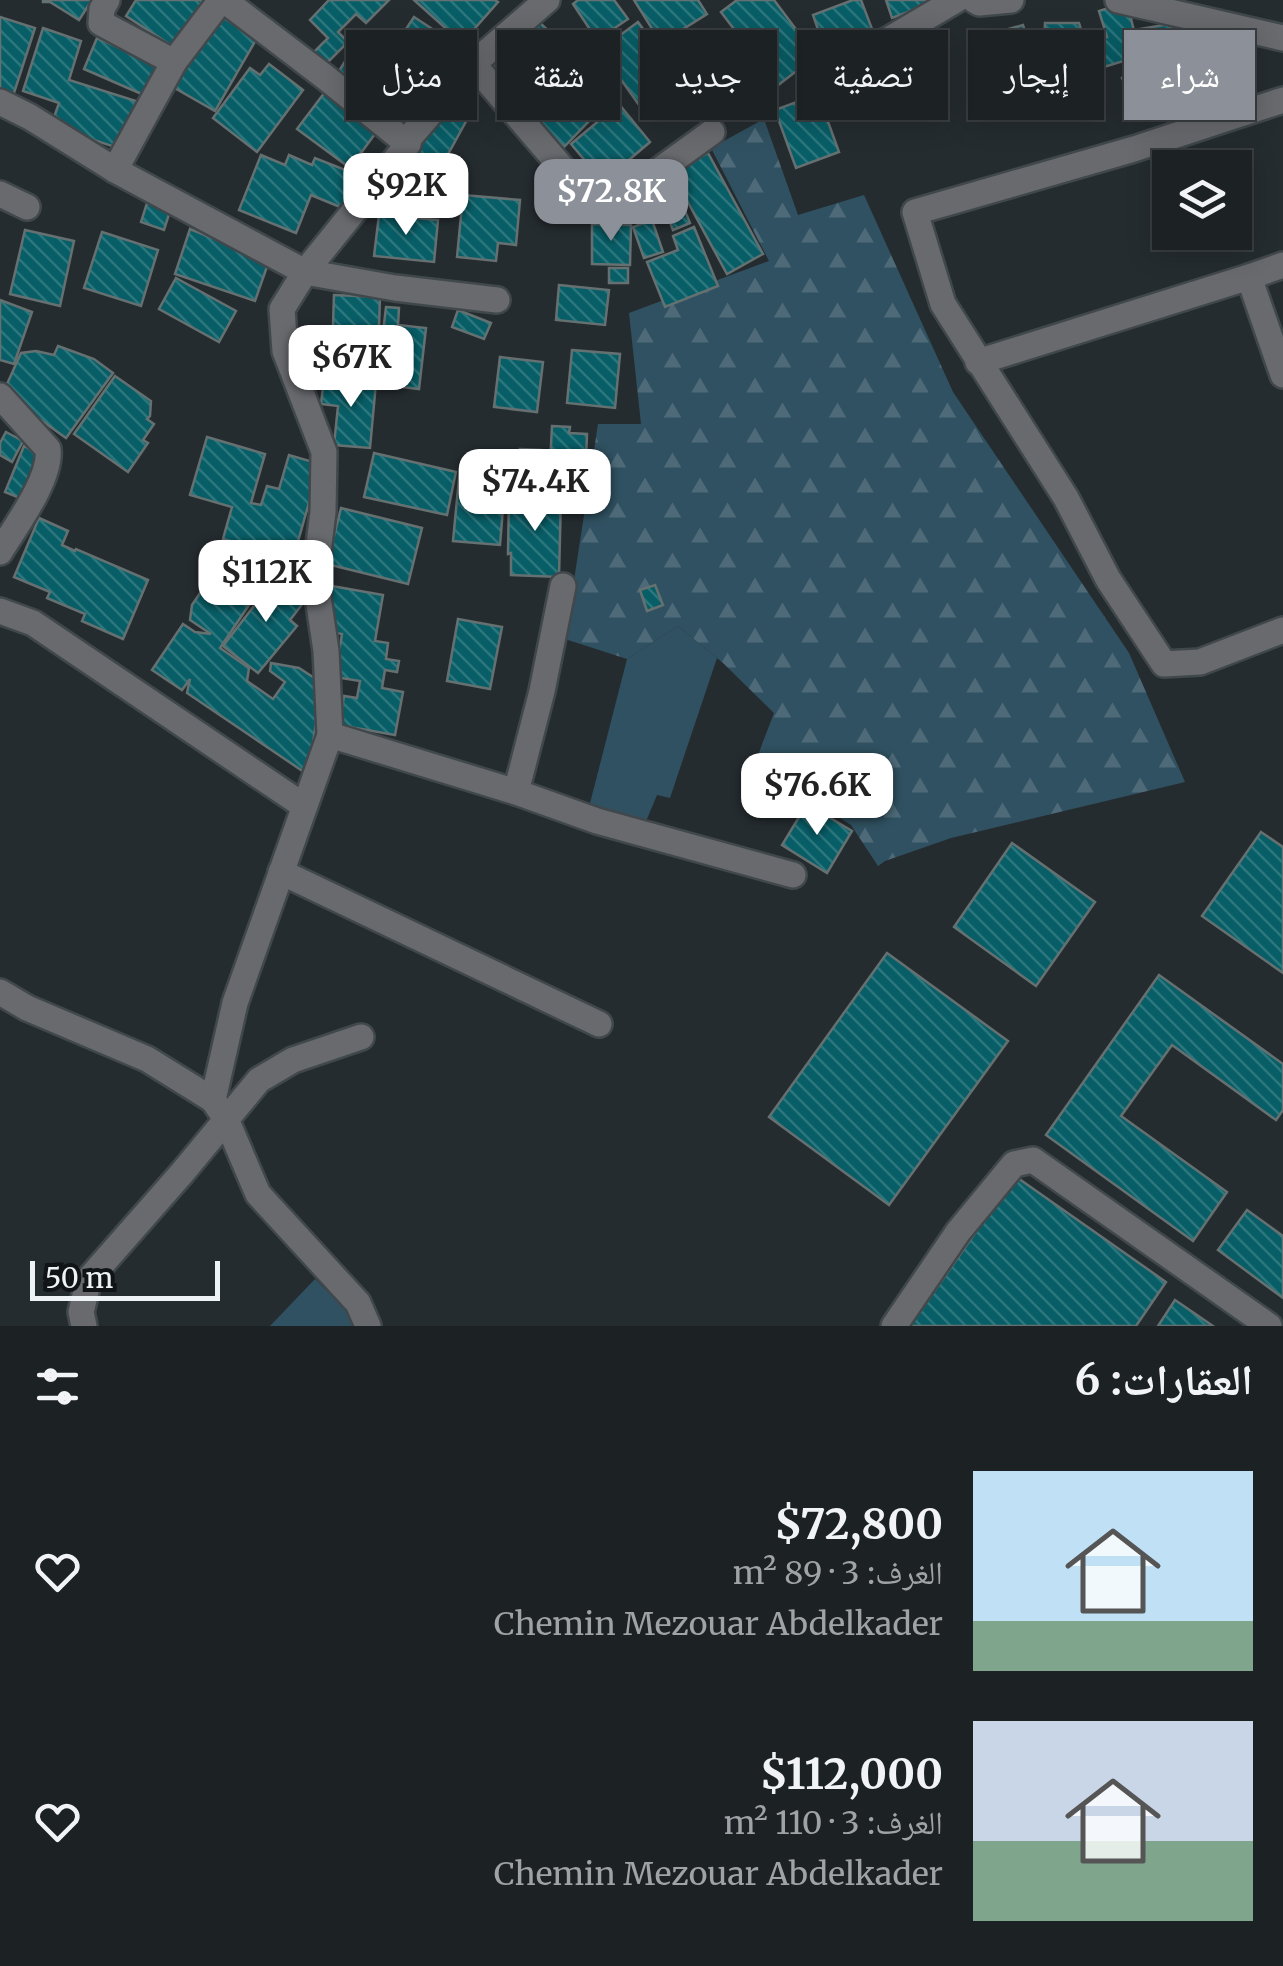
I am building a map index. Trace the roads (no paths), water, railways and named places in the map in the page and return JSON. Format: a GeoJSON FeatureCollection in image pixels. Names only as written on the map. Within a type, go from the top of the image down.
{"type":"FeatureCollection","features":[{"type":"Feature","properties":{"kind":"street"},"geometry":{"type":"LineString","coordinates":[[107,0],[100,23],[174,62]]}},
{"type":"Feature","properties":{"kind":"street"},"geometry":{"type":"LineString","coordinates":[[115,170],[174,62],[222,0],[408,144]]}},
{"type":"Feature","properties":{"kind":"street"},"geometry":{"type":"LineString","coordinates":[[477,61],[547,0]]}},
{"type":"Feature","properties":{"kind":"street"},"geometry":{"type":"LineString","coordinates":[[905,30],[956,0]]}},
{"type":"Feature","properties":{"kind":"street"},"geometry":{"type":"LineString","coordinates":[[974,0],[1011,0]]}},
{"type":"Feature","properties":{"kind":"street"},"geometry":{"type":"LineString","coordinates":[[1118,0],[1283,38]]}},
{"type":"Feature","properties":{"kind":"street"},"geometry":{"type":"LineString","coordinates":[[477,69],[587,197],[654,174],[712,132]]}},
{"type":"Feature","properties":{"kind":"street"},"geometry":{"type":"LineString","coordinates":[[1283,100],[1134,149],[915,212],[943,304],[1066,498],[1108,579],[1164,664],[1200,662],[1283,630]]}},
{"type":"Feature","properties":{"kind":"street"},"geometry":{"type":"LineString","coordinates":[[0,102],[115,170],[305,272],[497,300]]}},
{"type":"Feature","properties":{"kind":"street"},"geometry":{"type":"LineString","coordinates":[[84,1326],[81,1312],[88,1279],[182,1173],[219,1109],[234,1003],[330,735],[326,651],[315,577],[323,512],[324,452],[285,351],[282,309],[305,272],[424,120]]}},
{"type":"Feature","properties":{"kind":"street"},"geometry":{"type":"LineString","coordinates":[[0,194],[27,207]]}},
{"type":"Feature","properties":{"kind":"street"},"geometry":{"type":"LineString","coordinates":[[978,362],[1283,266]]}},
{"type":"Feature","properties":{"kind":"street"},"geometry":{"type":"LineString","coordinates":[[1249,277],[1283,375]]}},
{"type":"Feature","properties":{"kind":"street"},"geometry":{"type":"LineString","coordinates":[[0,396],[48,449],[50,459],[44,477],[0,552]]}},
{"type":"Feature","properties":{"kind":"street"},"geometry":{"type":"LineString","coordinates":[[516,792],[563,586]]}},
{"type":"Feature","properties":{"kind":"street"},"geometry":{"type":"LineString","coordinates":[[0,611],[33,624],[304,806]]}},
{"type":"Feature","properties":{"kind":"street"},"geometry":{"type":"LineString","coordinates":[[330,735],[597,820],[793,875]]}},
{"type":"Feature","properties":{"kind":"street"},"geometry":{"type":"LineString","coordinates":[[282,872],[599,1024]]}},
{"type":"Feature","properties":{"kind":"street"},"geometry":{"type":"LineString","coordinates":[[0,992],[27,1008],[147,1058],[219,1109],[258,1194],[358,1302],[368,1326]]}},
{"type":"Feature","properties":{"kind":"street"},"geometry":{"type":"LineString","coordinates":[[219,1109],[293,1060],[362,1037]]}},
{"type":"Feature","properties":{"kind":"street"},"geometry":{"type":"LineString","coordinates":[[894,1326],[958,1232],[1014,1164],[1034,1160],[1269,1326]]}}]}
